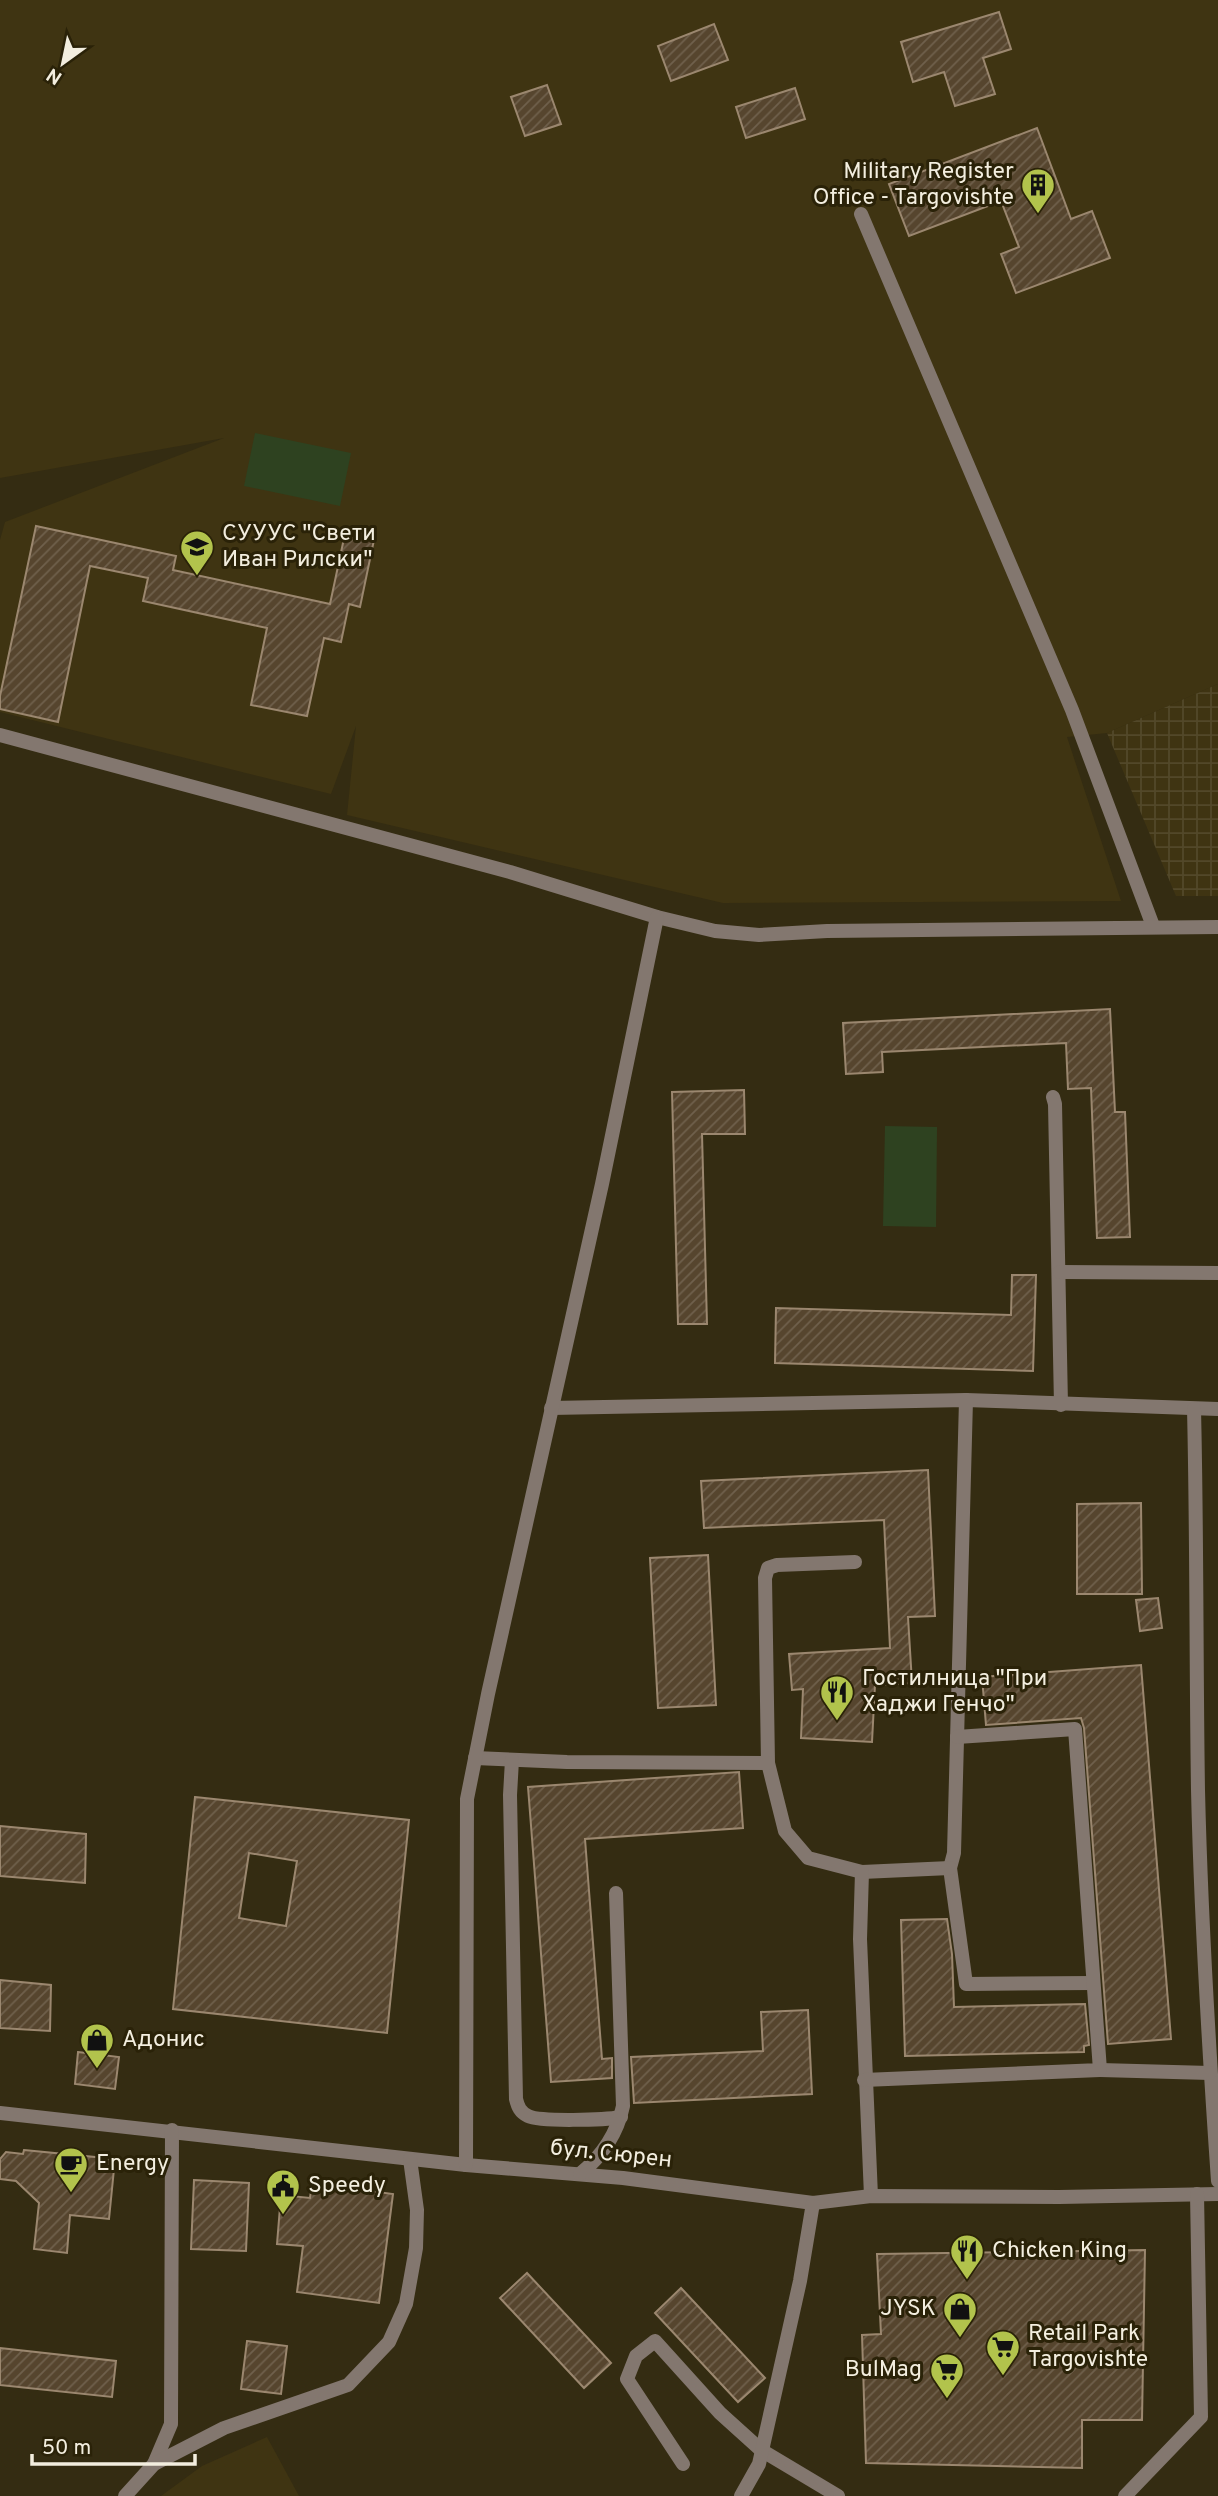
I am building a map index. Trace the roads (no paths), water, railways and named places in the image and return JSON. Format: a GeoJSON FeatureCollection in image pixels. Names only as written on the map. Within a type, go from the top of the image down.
{"type":"FeatureCollection","features":[{"type":"Feature","properties":{"kind":"street"},"geometry":{"type":"LineString","coordinates":[[861,214],[1072,710],[1153,926]]}},
{"type":"Feature","properties":{"kind":"street"},"geometry":{"type":"LineString","coordinates":[[0,735],[498,869],[657,917],[715,931],[759,935],[827,931],[1218,926]]}},
{"type":"Feature","properties":{"kind":"street"},"geometry":{"type":"LineString","coordinates":[[466,2165],[467,1799],[602,1184],[657,917]]}},
{"type":"Feature","properties":{"kind":"street"},"geometry":{"type":"LineString","coordinates":[[1053,1097],[1060,1272],[1061,1405]]}},
{"type":"Feature","properties":{"kind":"street"},"geometry":{"type":"LineString","coordinates":[[1060,1272],[1218,1273]]}},
{"type":"Feature","properties":{"kind":"street"},"geometry":{"type":"LineString","coordinates":[[551,1408],[966,1400],[1218,1409]]}},
{"type":"Feature","properties":{"kind":"street"},"geometry":{"type":"LineString","coordinates":[[966,1400],[954,1853],[950,1868],[966,1984],[1093,1983]]}},
{"type":"Feature","properties":{"kind":"street"},"geometry":{"type":"LineString","coordinates":[[1195,1409],[1198,1790],[1212,2017],[1210,2073],[1218,2181]]}},
{"type":"Feature","properties":{"kind":"street"},"geometry":{"type":"LineString","coordinates":[[855,1562],[777,1565],[768,1568],[765,1578],[768,1763],[785,1831],[808,1858],[862,1872],[950,1868]]}},
{"type":"Feature","properties":{"kind":"street"},"geometry":{"type":"LineString","coordinates":[[957,1737],[1075,1730],[1100,2070]]}},
{"type":"Feature","properties":{"kind":"street"},"geometry":{"type":"LineString","coordinates":[[475,1758],[768,1763]]}},
{"type":"Feature","properties":{"kind":"street"},"geometry":{"type":"LineString","coordinates":[[512,1760],[510,1795],[516,2098],[519,2109],[530,2117],[606,2120],[621,2117]]}},
{"type":"Feature","properties":{"kind":"street"},"geometry":{"type":"LineString","coordinates":[[862,1872],[860,1939],[871,2196]]}},
{"type":"Feature","properties":{"kind":"street"},"geometry":{"type":"LineString","coordinates":[[580,2175],[601,2157],[621,2117],[624,2086],[616,1893]]}},
{"type":"Feature","properties":{"kind":"street"},"geometry":{"type":"LineString","coordinates":[[864,2080],[1100,2070],[1210,2073]]}},
{"type":"Feature","properties":{"kind":"street","name":"бул. Сюрен"},"geometry":{"type":"LineString","coordinates":[[0,2113],[172,2130],[466,2165],[623,2178],[813,2203],[871,2196],[1218,2194]]}},
{"type":"Feature","properties":{"kind":"street"},"geometry":{"type":"LineString","coordinates":[[154,2465],[172,2424],[172,2130]]}},
{"type":"Feature","properties":{"kind":"street"},"geometry":{"type":"LineString","coordinates":[[125,2496],[154,2465],[224,2428],[348,2385],[389,2342],[406,2304],[416,2248],[417,2210],[410,2159]]}},
{"type":"Feature","properties":{"kind":"street"},"geometry":{"type":"LineString","coordinates":[[1125,2496],[1201,2417],[1197,2194]]}},
{"type":"Feature","properties":{"kind":"street"},"geometry":{"type":"LineString","coordinates":[[741,2496],[759,2464],[800,2281],[813,2203]]}},
{"type":"Feature","properties":{"kind":"street"},"geometry":{"type":"LineString","coordinates":[[683,2464],[627,2379],[636,2356],[655,2341],[720,2413],[761,2450],[838,2496]]}},
{"type":"Feature","properties":{"kind":"place","name":"Military Register Office - Targovishte"},"geometry":{"type":"Point","coordinates":[1038,215]}},
{"type":"Feature","properties":{"kind":"place","name":"СУУУС \"Свети Иван Рилски\""},"geometry":{"type":"Point","coordinates":[197,577]}},
{"type":"Feature","properties":{"kind":"place","name":"Гостилница \"При Хаджи Генчо\""},"geometry":{"type":"Point","coordinates":[837,1722]}},
{"type":"Feature","properties":{"kind":"place","name":"Адонис"},"geometry":{"type":"Point","coordinates":[97,2070]}},
{"type":"Feature","properties":{"kind":"place","name":"Energy"},"geometry":{"type":"Point","coordinates":[71,2194]}},
{"type":"Feature","properties":{"kind":"place","name":"Speedy"},"geometry":{"type":"Point","coordinates":[283,2216]}},
{"type":"Feature","properties":{"kind":"place","name":"Chicken King"},"geometry":{"type":"Point","coordinates":[967,2281]}},
{"type":"Feature","properties":{"kind":"place","name":"JYSK"},"geometry":{"type":"Point","coordinates":[960,2339]}},
{"type":"Feature","properties":{"kind":"place","name":"Retail Park Targovishte"},"geometry":{"type":"Point","coordinates":[1003,2377]}},
{"type":"Feature","properties":{"kind":"place","name":"BulMag"},"geometry":{"type":"Point","coordinates":[947,2400]}}]}
